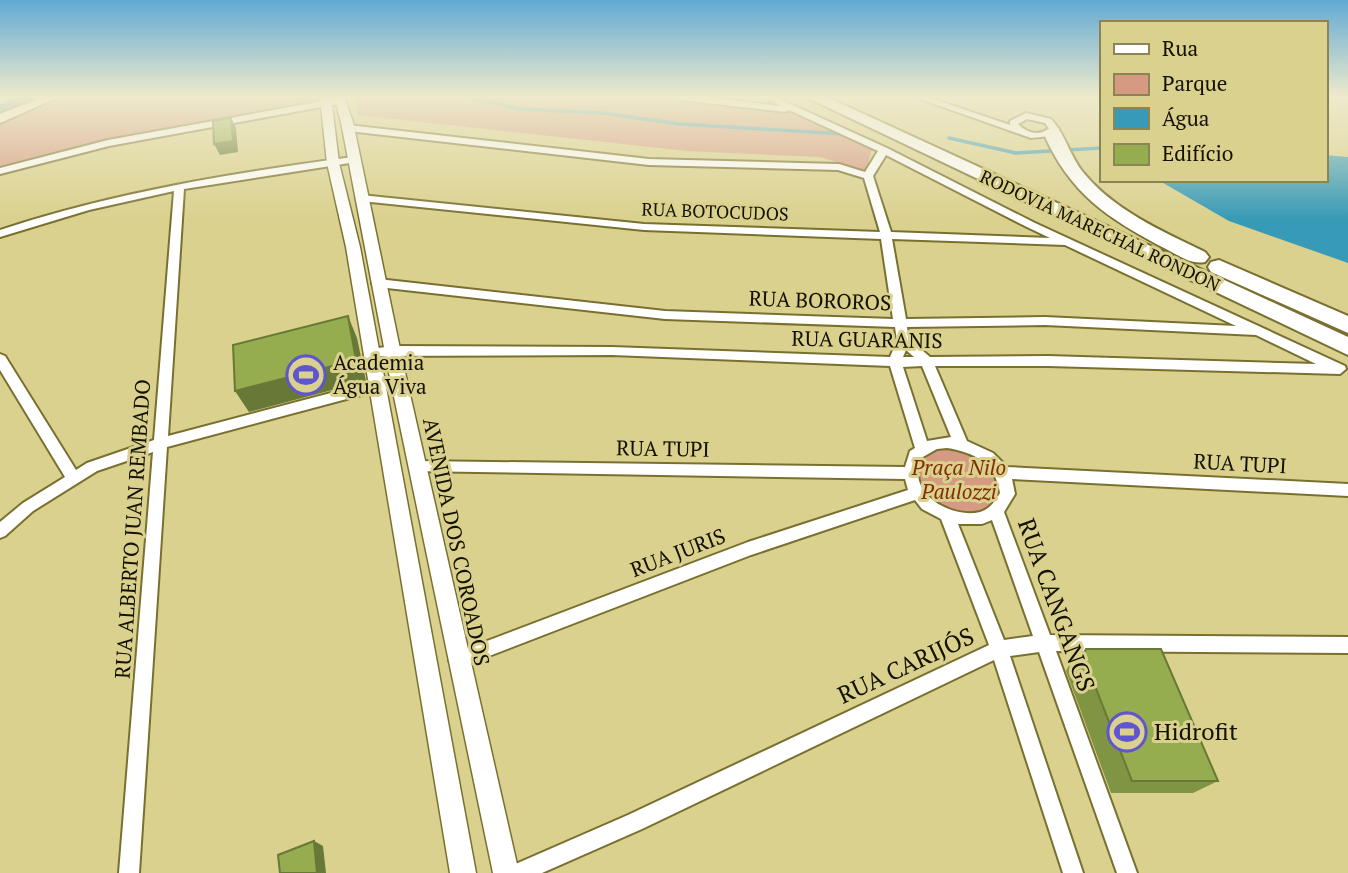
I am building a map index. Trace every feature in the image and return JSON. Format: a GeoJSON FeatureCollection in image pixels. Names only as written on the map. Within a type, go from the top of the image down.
{"type":"FeatureCollection","features":[{"type":"Feature","properties":{"kind":"highway","name":"RODOVIA MARECHAL RONDON"},"geometry":{"type":"LineString","coordinates":[[901,138],[1348,347]]}},
{"type":"Feature","properties":{"kind":"highway","name":"RODOVIA MARECHAL RONDON"},"geometry":{"type":"LineString","coordinates":[[936,138],[1348,325]]}},
{"type":"Feature","properties":{"kind":"highway"},"geometry":{"type":"LineString","coordinates":[[1054,138],[1065,162],[1096,199],[1126,220],[1198,257]]}},
{"type":"Feature","properties":{"kind":"street"},"geometry":{"type":"LineString","coordinates":[[0,171],[135,138]]}},
{"type":"Feature","properties":{"kind":"street"},"geometry":{"type":"LineString","coordinates":[[333,138],[333,163],[353,247],[463,873]]}},
{"type":"Feature","properties":{"kind":"street","name":"AVENIDA DOS COROADOS"},"geometry":{"type":"LineString","coordinates":[[350,138],[398,380],[506,873]]}},
{"type":"Feature","properties":{"kind":"street"},"geometry":{"type":"LineString","coordinates":[[434,138],[649,162],[839,167],[868,176]]}},
{"type":"Feature","properties":{"kind":"street"},"geometry":{"type":"LineString","coordinates":[[857,138],[1069,242],[1344,371]]}},
{"type":"Feature","properties":{"kind":"street"},"geometry":{"type":"LineString","coordinates":[[884,150],[868,176],[886,233],[902,341],[895,362],[922,449]]}},
{"type":"Feature","properties":{"kind":"street"},"geometry":{"type":"LineString","coordinates":[[0,234],[66,214],[179,188],[353,160]]}},
{"type":"Feature","properties":{"kind":"street","name":"RUA ALBERTO JUAN REMBADO"},"geometry":{"type":"LineString","coordinates":[[129,873],[179,188]]}},
{"type":"Feature","properties":{"kind":"street","name":"RUA BOTOCUDOS"},"geometry":{"type":"LineString","coordinates":[[361,198],[644,227],[739,233],[886,233],[1069,242]]}},
{"type":"Feature","properties":{"kind":"street","name":"RUA BOROROS"},"geometry":{"type":"LineString","coordinates":[[378,283],[665,315],[899,324],[1045,321],[1261,331]]}},
{"type":"Feature","properties":{"kind":"street"},"geometry":{"type":"LineString","coordinates":[[902,341],[926,362],[961,444]]}},
{"type":"Feature","properties":{"kind":"street","name":"RUA GUARANIS"},"geometry":{"type":"LineString","coordinates":[[370,353],[392,349],[612,351],[895,362],[1048,361],[1344,371]]}},
{"type":"Feature","properties":{"kind":"street"},"geometry":{"type":"LineString","coordinates":[[0,359],[73,478]]}},
{"type":"Feature","properties":{"kind":"street"},"geometry":{"type":"LineString","coordinates":[[0,531],[28,507],[92,467],[161,443],[398,380]]}},
{"type":"Feature","properties":{"kind":"street"},"geometry":{"type":"LineString","coordinates":[[947,442],[961,444],[986,455],[1003,473],[1008,494],[997,512],[974,520],[947,516],[933,508],[917,493],[909,473],[915,455],[922,449],[947,442]]}},
{"type":"Feature","properties":{"kind":"street","name":"RUA TUPI"},"geometry":{"type":"LineString","coordinates":[[417,467],[909,473]]}},
{"type":"Feature","properties":{"kind":"street","name":"RUA TUPI"},"geometry":{"type":"LineString","coordinates":[[1003,473],[1348,490]]}},
{"type":"Feature","properties":{"kind":"street","name":"RUA JURIS"},"geometry":{"type":"LineString","coordinates":[[458,660],[748,549],[917,493]]}},
{"type":"Feature","properties":{"kind":"street","name":"RUA CANGANGS"},"geometry":{"type":"LineString","coordinates":[[997,512],[1127,873]]}},
{"type":"Feature","properties":{"kind":"street"},"geometry":{"type":"LineString","coordinates":[[947,516],[999,649],[1073,873]]}},
{"type":"Feature","properties":{"kind":"street","name":"RUA CARIJÓS"},"geometry":{"type":"LineString","coordinates":[[518,873],[635,822],[999,649],[1044,643],[1348,645]]}},
{"type":"Feature","properties":{"kind":"green space"},"geometry":{"type":"Polygon","coordinates":[[[0,138],[122,138],[0,166],[0,138]]]}},
{"type":"Feature","properties":{"kind":"green space"},"geometry":{"type":"Polygon","coordinates":[[[566,138],[856,138],[873,145],[866,171],[820,157],[687,151],[566,138]]]}},
{"type":"Feature","properties":{"kind":"green space","name":"Praça Nilo Paulozzi"},"geometry":{"type":"Polygon","coordinates":[[[942,446],[972,453],[992,469],[1002,488],[993,506],[978,514],[961,514],[928,496],[918,482],[915,468],[922,456],[942,446]]]}},
{"type":"Feature","properties":{"kind":"water"},"geometry":{"type":"Polygon","coordinates":[[[1327,155],[1348,157],[1348,263],[1229,221],[1161,182],[1327,182],[1327,155]]]}},
{"type":"Feature","properties":{"kind":"building"},"geometry":{"type":"Polygon","coordinates":[[[214,138],[233,138],[233,141],[214,144],[214,138]]]}},
{"type":"Feature","properties":{"kind":"building"},"geometry":{"type":"Polygon","coordinates":[[[348,316],[356,360],[235,391],[233,345],[348,316]]]}},
{"type":"Feature","properties":{"kind":"building"},"geometry":{"type":"Polygon","coordinates":[[[1086,649],[1161,649],[1218,781],[1132,781],[1083,655],[1086,649]]]}},
{"type":"Feature","properties":{"kind":"building"},"geometry":{"type":"Polygon","coordinates":[[[314,841],[317,873],[280,873],[278,855],[314,841]]]}},
{"type":"Feature","properties":{"kind":"waterway"},"geometry":{"type":"LineString","coordinates":[[949,138],[1016,153],[1100,148]]}},
{"type":"Feature","properties":{"kind":"place","name":"Academia Água Viva"},"geometry":{"type":"Point","coordinates":[306,375]}},
{"type":"Feature","properties":{"kind":"place","name":"Hidrofit"},"geometry":{"type":"Point","coordinates":[1127,732]}}]}
